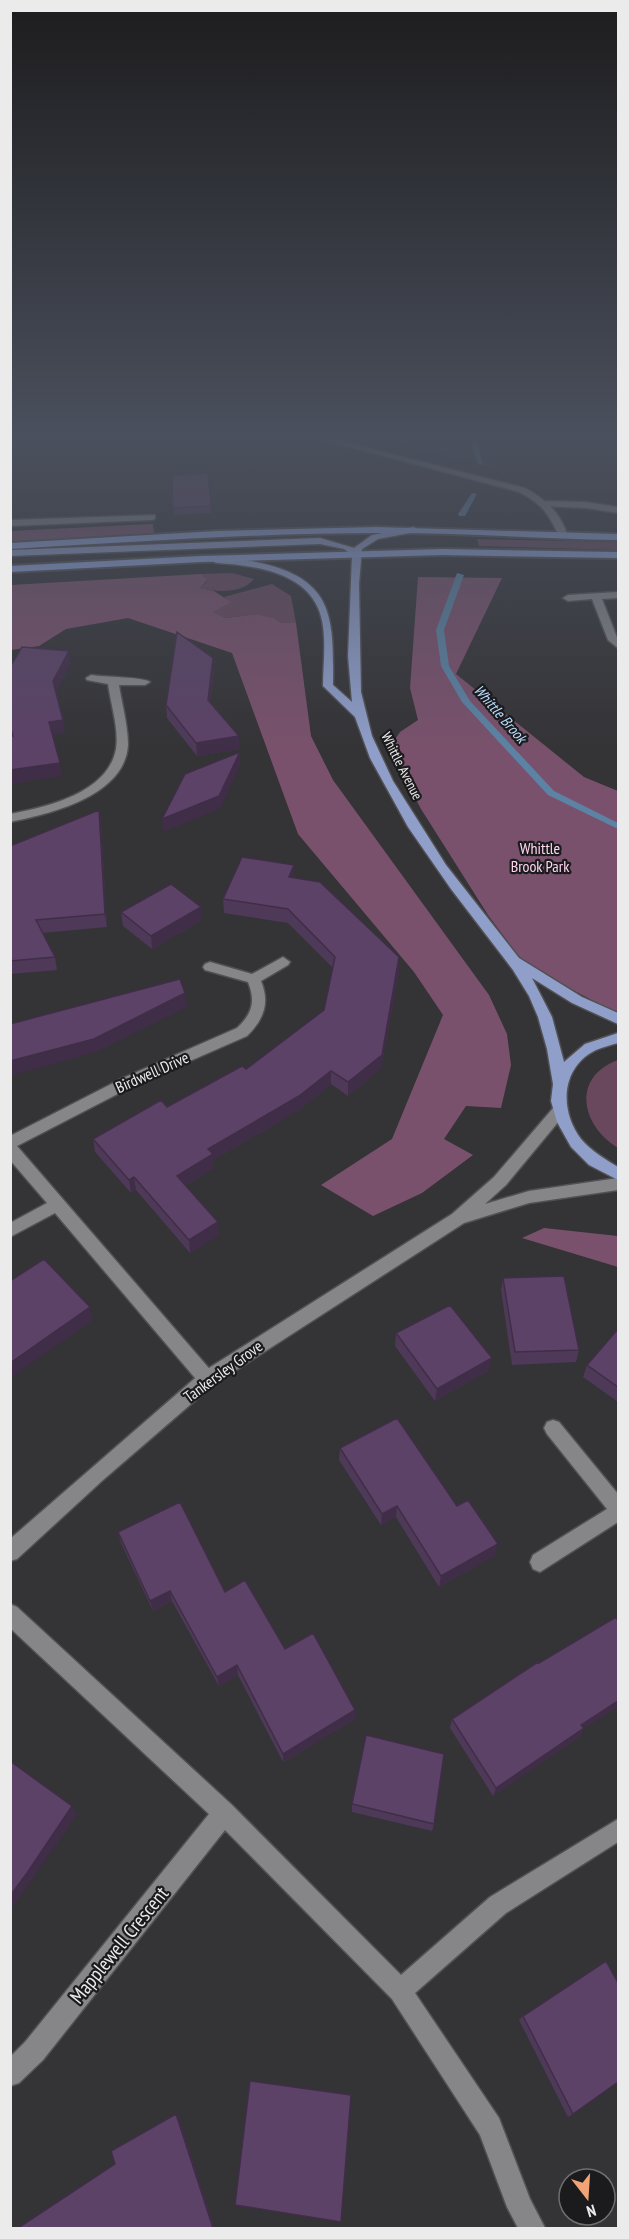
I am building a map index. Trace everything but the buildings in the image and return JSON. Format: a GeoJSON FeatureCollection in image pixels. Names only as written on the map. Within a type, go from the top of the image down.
{"type":"FeatureCollection","features":[{"type":"Feature","properties":{"kind":"highway"},"geometry":{"type":"LineString","coordinates":[[10,546],[54,543]]}},
{"type":"Feature","properties":{"kind":"highway"},"geometry":{"type":"LineString","coordinates":[[10,569],[356,554],[463,552],[615,555]]}},
{"type":"Feature","properties":{"kind":"main road"},"geometry":{"type":"LineString","coordinates":[[10,553],[256,543]]}},
{"type":"Feature","properties":{"kind":"main road"},"geometry":{"type":"LineString","coordinates":[[331,543],[347,547],[356,554],[358,548],[365,543]]}},
{"type":"Feature","properties":{"kind":"main road","name":"Whittle Avenue"},"geometry":{"type":"LineString","coordinates":[[356,554],[353,648],[360,716],[382,768],[424,843],[455,887],[514,960],[536,997],[553,1044],[560,1083],[559,1111]]}},
{"type":"Feature","properties":{"kind":"main road"},"geometry":{"type":"LineString","coordinates":[[201,559],[263,566],[308,587],[320,605],[327,623],[328,686],[360,716]]}},
{"type":"Feature","properties":{"kind":"main road","name":"Whittle Avenue"},"geometry":{"type":"LineString","coordinates":[[514,960],[577,1000],[618,1019]]}},
{"type":"Feature","properties":{"kind":"main road"},"geometry":{"type":"LineString","coordinates":[[560,1083],[569,1065],[586,1050],[618,1038]]}},
{"type":"Feature","properties":{"kind":"main road"},"geometry":{"type":"LineString","coordinates":[[559,1111],[569,1133],[586,1154],[618,1174]]}},
{"type":"Feature","properties":{"kind":"street"},"geometry":{"type":"LineString","coordinates":[[568,598],[618,595]]}},
{"type":"Feature","properties":{"kind":"street"},"geometry":{"type":"LineString","coordinates":[[596,596],[613,640],[618,645]]}},
{"type":"Feature","properties":{"kind":"street"},"geometry":{"type":"LineString","coordinates":[[91,678],[113,682],[145,682]]}},
{"type":"Feature","properties":{"kind":"street"},"geometry":{"type":"LineString","coordinates":[[10,818],[67,802],[101,783],[112,772],[122,748],[113,682]]}},
{"type":"Feature","properties":{"kind":"street"},"geometry":{"type":"LineString","coordinates":[[210,967],[254,979],[283,962]]}},
{"type":"Feature","properties":{"kind":"street","name":"Birdwell Drive"},"geometry":{"type":"LineString","coordinates":[[10,1143],[128,1082],[242,1032],[254,1021],[260,1007],[259,991],[254,979]]}},
{"type":"Feature","properties":{"kind":"street","name":"Tankersley Grove"},"geometry":{"type":"LineString","coordinates":[[10,1552],[96,1474],[207,1379],[458,1219],[500,1181],[559,1111]]}},
{"type":"Feature","properties":{"kind":"street"},"geometry":{"type":"LineString","coordinates":[[10,1149],[207,1379]]}},
{"type":"Feature","properties":{"kind":"street","name":"Tankersley Grove"},"geometry":{"type":"LineString","coordinates":[[458,1219],[529,1197],[618,1184]]}},
{"type":"Feature","properties":{"kind":"street"},"geometry":{"type":"LineString","coordinates":[[10,1231],[56,1205]]}},
{"type":"Feature","properties":{"kind":"street"},"geometry":{"type":"LineString","coordinates":[[540,1562],[618,1510],[553,1428]]}},
{"type":"Feature","properties":{"kind":"street"},"geometry":{"type":"LineString","coordinates":[[10,1614],[224,1813],[400,1991],[490,2127],[520,2207],[532,2229]]}},
{"type":"Feature","properties":{"kind":"street","name":"Mapplewell Crescent"},"geometry":{"type":"LineString","coordinates":[[10,2074],[34,2051],[224,1813]]}},
{"type":"Feature","properties":{"kind":"street"},"geometry":{"type":"LineString","coordinates":[[400,1991],[498,1905],[618,1830]]}},
{"type":"Feature","properties":{"kind":"shaded area"},"geometry":{"type":"Polygon","coordinates":[[[478,543],[618,543],[618,550],[479,546],[478,543]]]}},
{"type":"Feature","properties":{"kind":"shaded area"},"geometry":{"type":"Polygon","coordinates":[[[232,573],[254,579],[243,587],[229,591],[200,588],[207,581],[201,574],[232,573]]]}},
{"type":"Feature","properties":{"kind":"shaded area"},"geometry":{"type":"Polygon","coordinates":[[[272,584],[291,596],[296,623],[281,623],[274,618],[257,614],[226,618],[212,612],[230,602],[224,597],[272,584]]]}},
{"type":"Feature","properties":{"kind":"shaded area"},"geometry":{"type":"Polygon","coordinates":[[[618,1060],[618,1148],[605,1139],[596,1127],[589,1115],[586,1102],[593,1078],[603,1068],[618,1060]]]}},
{"type":"Feature","properties":{"kind":"green space"},"geometry":{"type":"Polygon","coordinates":[[[201,574],[207,580],[200,588],[214,591],[231,602],[213,612],[226,618],[257,614],[274,618],[281,623],[296,623],[311,736],[333,780],[489,995],[507,1034],[511,1065],[501,1108],[466,1106],[444,1139],[473,1155],[422,1193],[373,1216],[321,1185],[392,1139],[443,1015],[414,972],[298,834],[232,653],[128,618],[66,629],[39,646],[11,650],[11,585],[201,574]]]}},
{"type":"Feature","properties":{"kind":"green space","name":"Whittle Brook Park"},"geometry":{"type":"Polygon","coordinates":[[[418,577],[502,578],[456,674],[584,777],[618,791],[618,1014],[520,958],[488,915],[421,809],[389,748],[400,732],[418,720],[410,688],[418,577]]]}},
{"type":"Feature","properties":{"kind":"green space"},"geometry":{"type":"Polygon","coordinates":[[[544,1228],[618,1236],[618,1267],[522,1238],[544,1228]]]}},
{"type":"Feature","properties":{"kind":"waterway","name":"Whittle Brook"},"geometry":{"type":"LineString","coordinates":[[460,575],[440,630],[445,666],[466,702],[551,793],[618,826]]}}]}
